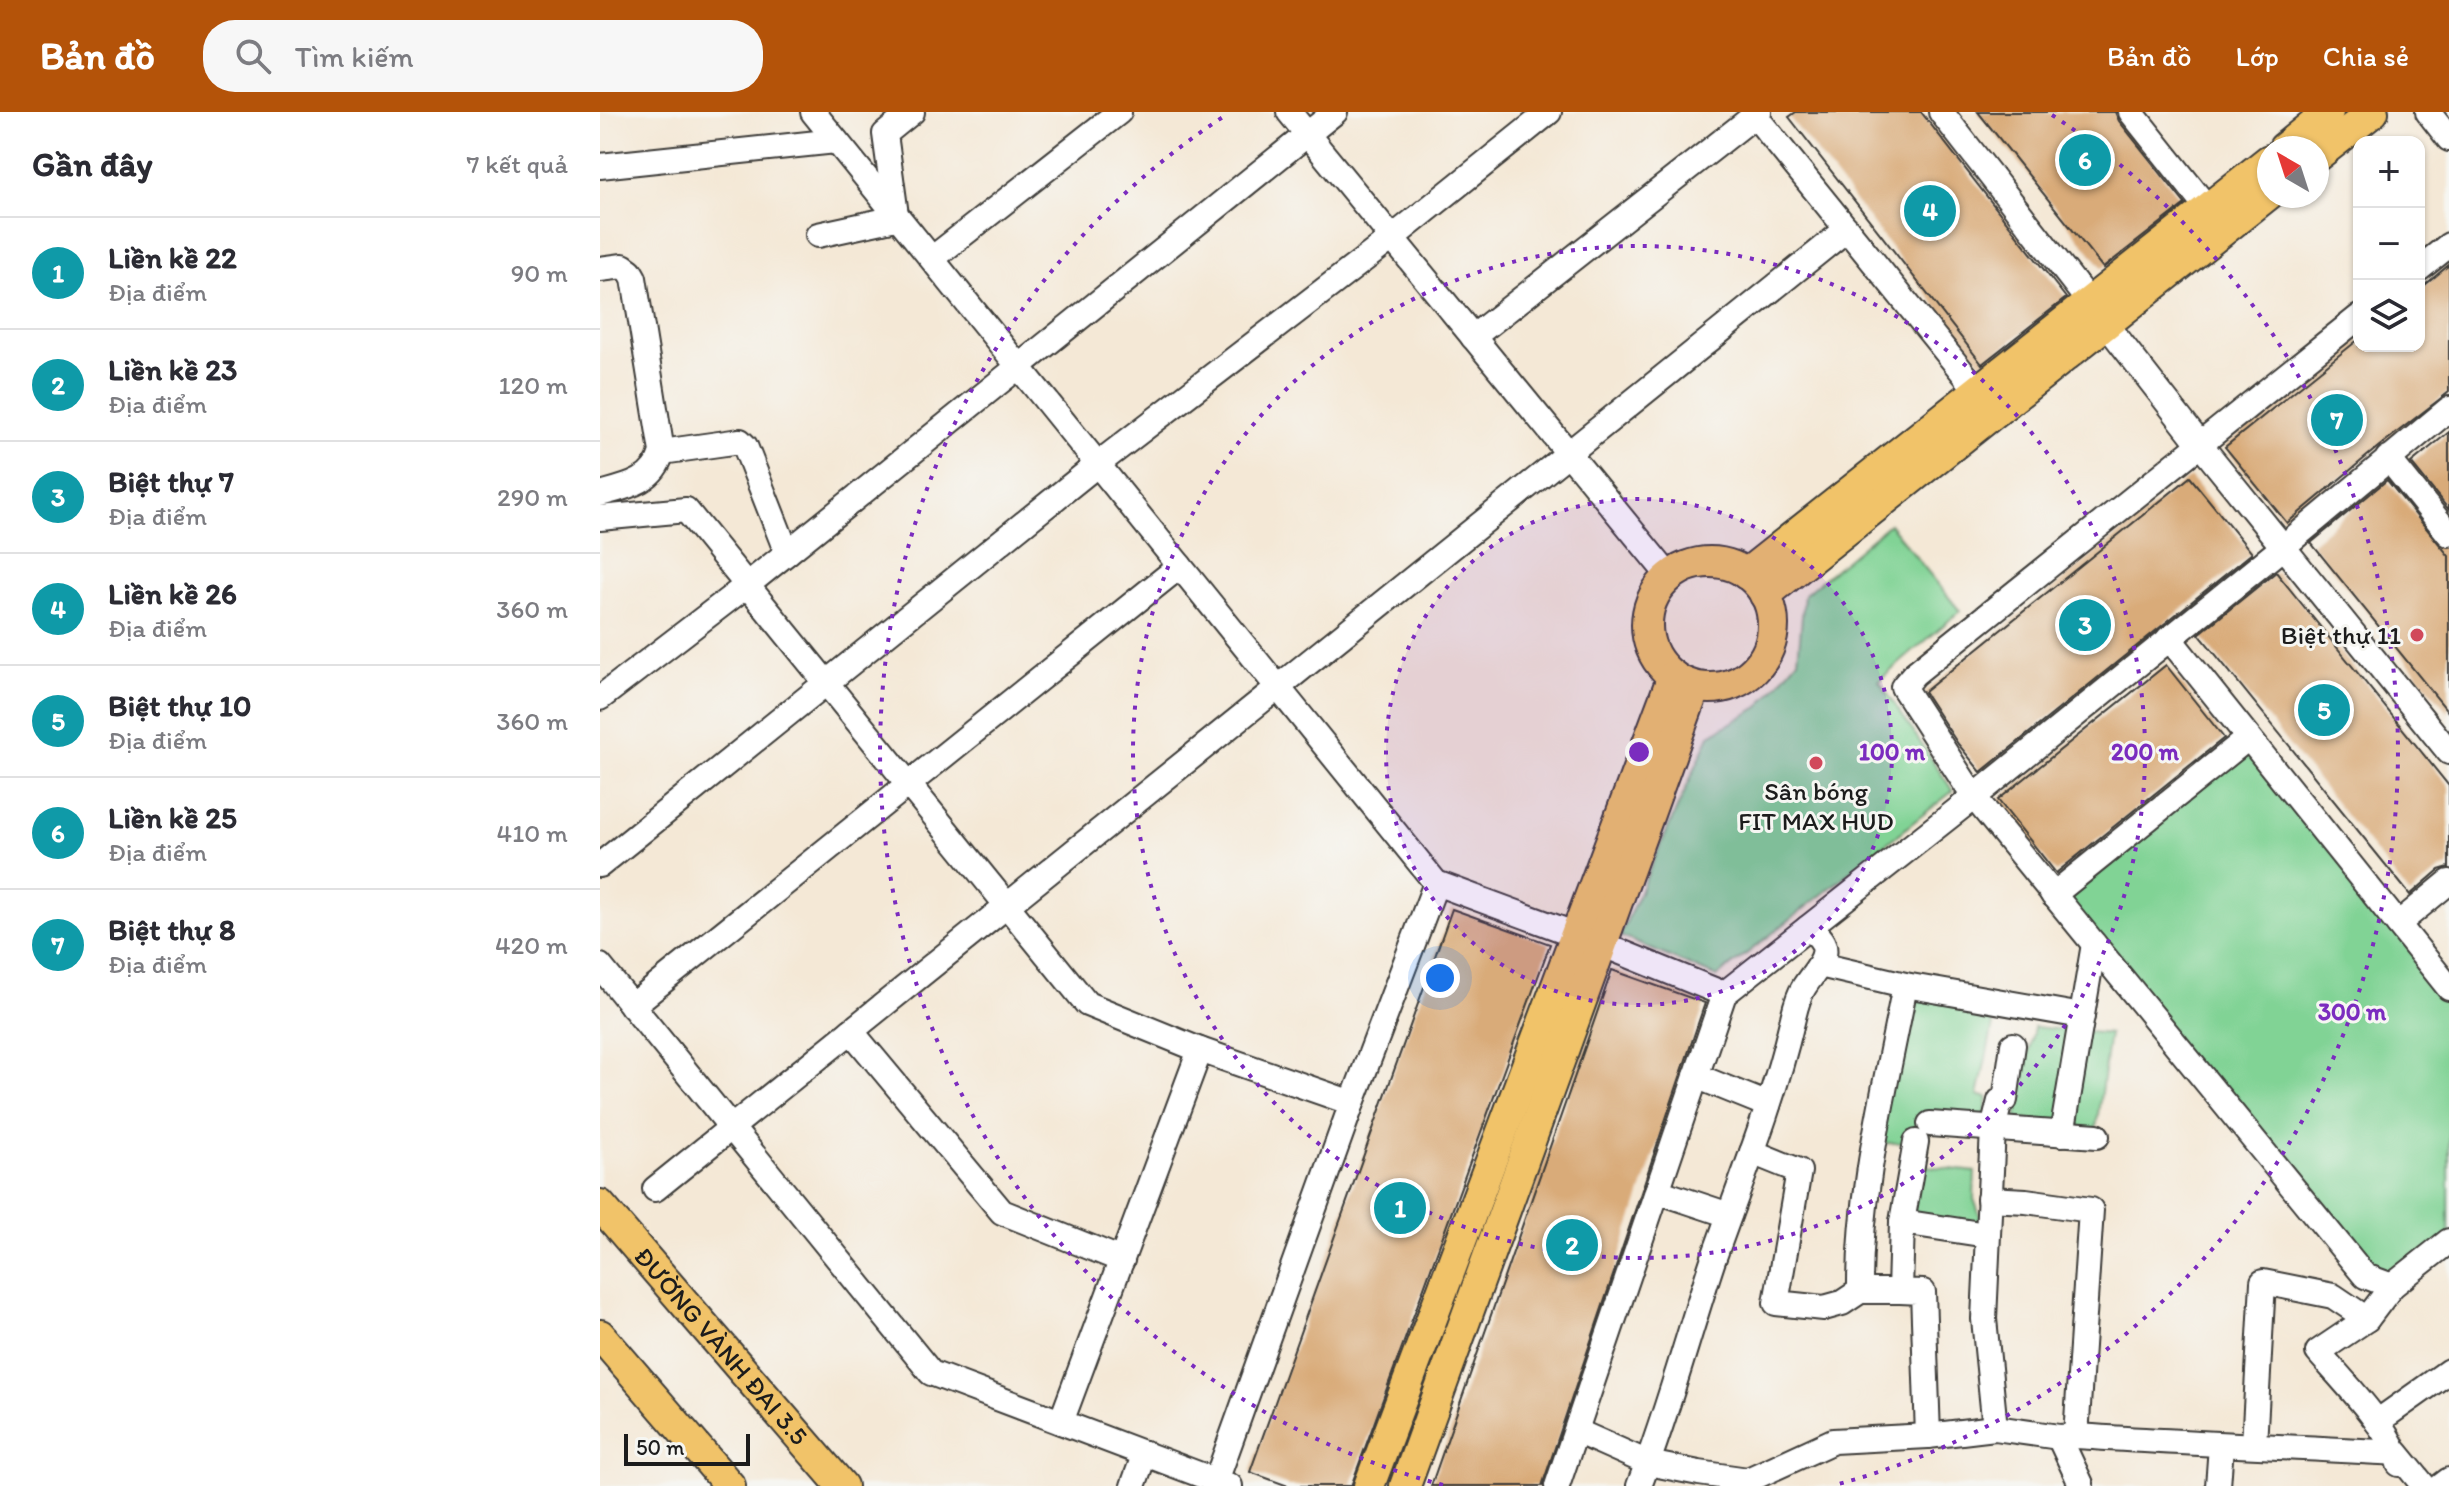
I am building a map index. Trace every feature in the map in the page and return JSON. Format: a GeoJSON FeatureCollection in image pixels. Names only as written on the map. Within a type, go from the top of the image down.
{"type":"FeatureCollection","features":[{"type":"Feature","properties":{"kind":"main road"},"geometry":{"type":"LineString","coordinates":[[2329,147],[2373,112]]}},
{"type":"Feature","properties":{"kind":"main road"},"geometry":{"type":"LineString","coordinates":[[2296,136],[2318,115]]}},
{"type":"Feature","properties":{"kind":"main road"},"geometry":{"type":"LineString","coordinates":[[1756,584],[2098,313],[2208,209],[2257,170]]}},
{"type":"Feature","properties":{"kind":"main road"},"geometry":{"type":"LineString","coordinates":[[1756,584],[1977,390],[2098,313],[2257,202]]}},
{"type":"Feature","properties":{"kind":"main road"},"geometry":{"type":"LineString","coordinates":[[1703,562],[1722,563],[1739,569],[1756,584],[1772,612],[1773,630],[1769,648],[1746,677],[1730,685],[1712,688],[1684,682],[1661,666],[1651,649],[1646,630],[1648,610],[1656,591],[1669,576],[1703,562]]}},
{"type":"Feature","properties":{"kind":"main road"},"geometry":{"type":"LineString","coordinates":[[1369,1486],[1589,939],[1684,682]]}},
{"type":"Feature","properties":{"kind":"main road"},"geometry":{"type":"LineString","coordinates":[[1405,1486],[1589,939]]}},
{"type":"Feature","properties":{"kind":"main road","name":"ĐƯỜNG VÀNH ĐAI 3.5"},"geometry":{"type":"LineString","coordinates":[[600,1205],[842,1486]]}},
{"type":"Feature","properties":{"kind":"main road"},"geometry":{"type":"LineString","coordinates":[[600,1237],[815,1486]]}},
{"type":"Feature","properties":{"kind":"main road"},"geometry":{"type":"LineString","coordinates":[[600,1335],[730,1486]]}},
{"type":"Feature","properties":{"kind":"main road"},"geometry":{"type":"LineString","coordinates":[[600,1366],[704,1486]]}},
{"type":"Feature","properties":{"kind":"street"},"geometry":{"type":"LineString","coordinates":[[813,112],[1436,883],[1589,939],[1724,994]]}},
{"type":"Feature","properties":{"kind":"street"},"geometry":{"type":"LineString","coordinates":[[896,218],[885,134],[912,112]]}},
{"type":"Feature","properties":{"kind":"street"},"geometry":{"type":"LineString","coordinates":[[933,258],[1119,112]]}},
{"type":"Feature","properties":{"kind":"street"},"geometry":{"type":"LineString","coordinates":[[1289,112],[1669,576]]}},
{"type":"Feature","properties":{"kind":"street"},"geometry":{"type":"LineString","coordinates":[[600,698],[746,586],[1335,112]]}},
{"type":"Feature","properties":{"kind":"street"},"geometry":{"type":"LineString","coordinates":[[600,865],[1099,463],[1392,238],[1549,112]]}},
{"type":"Feature","properties":{"kind":"street"},"geometry":{"type":"LineString","coordinates":[[1941,112],[2199,443],[2449,752]]}},
{"type":"Feature","properties":{"kind":"street"},"geometry":{"type":"LineString","coordinates":[[2131,112],[2208,209]]}},
{"type":"Feature","properties":{"kind":"street"},"geometry":{"type":"LineString","coordinates":[[2428,112],[2449,139]]}},
{"type":"Feature","properties":{"kind":"street"},"geometry":{"type":"LineString","coordinates":[[1473,337],[1755,113],[1977,390]]}},
{"type":"Feature","properties":{"kind":"street"},"geometry":{"type":"LineString","coordinates":[[600,166],[836,141]]}},
{"type":"Feature","properties":{"kind":"street"},"geometry":{"type":"LineString","coordinates":[[818,235],[896,218]]}},
{"type":"Feature","properties":{"kind":"street"},"geometry":{"type":"LineString","coordinates":[[655,1189],[1847,229]]}},
{"type":"Feature","properties":{"kind":"street"},"geometry":{"type":"LineString","coordinates":[[2425,264],[2449,245]]}},
{"type":"Feature","properties":{"kind":"street"},"geometry":{"type":"LineString","coordinates":[[600,269],[623,266],[634,278],[662,452],[659,463],[643,480],[600,494]]}},
{"type":"Feature","properties":{"kind":"street"},"geometry":{"type":"LineString","coordinates":[[2353,322],[1914,674],[1903,687],[1974,797],[2053,895],[2365,1276],[2392,1286]]}},
{"type":"Feature","properties":{"kind":"street"},"geometry":{"type":"LineString","coordinates":[[1557,1486],[1724,994],[1974,797],[2449,409]]}},
{"type":"Feature","properties":{"kind":"street"},"geometry":{"type":"LineString","coordinates":[[662,452],[740,441],[745,446],[787,553]]}},
{"type":"Feature","properties":{"kind":"street"},"geometry":{"type":"LineString","coordinates":[[2388,458],[2449,534]]}},
{"type":"Feature","properties":{"kind":"street"},"geometry":{"type":"LineString","coordinates":[[600,518],[686,510],[1087,1004],[1200,1050],[1352,1103]]}},
{"type":"Feature","properties":{"kind":"street"},"geometry":{"type":"LineString","coordinates":[[632,1006],[1180,566]]}},
{"type":"Feature","properties":{"kind":"street"},"geometry":{"type":"LineString","coordinates":[[2169,638],[2449,988]]}},
{"type":"Feature","properties":{"kind":"street"},"geometry":{"type":"LineString","coordinates":[[2053,895],[2248,738]]}},
{"type":"Feature","properties":{"kind":"street"},"geometry":{"type":"LineString","coordinates":[[2398,924],[2449,882]]}},
{"type":"Feature","properties":{"kind":"street"},"geometry":{"type":"LineString","coordinates":[[600,966],[931,1373],[1223,1483],[1352,1103],[1436,883]]}},
{"type":"Feature","properties":{"kind":"street"},"geometry":{"type":"LineString","coordinates":[[1639,1486],[1785,1054],[1797,1002],[1802,989],[1823,961],[1825,949],[1816,933],[1808,928]]}},
{"type":"Feature","properties":{"kind":"street"},"geometry":{"type":"LineString","coordinates":[[2062,1134],[2094,944]]}},
{"type":"Feature","properties":{"kind":"street"},"geometry":{"type":"LineString","coordinates":[[1820,965],[1905,985],[2082,1016]]}},
{"type":"Feature","properties":{"kind":"street"},"geometry":{"type":"LineString","coordinates":[[1860,1291],[1865,1189],[1905,985]]}},
{"type":"Feature","properties":{"kind":"street"},"geometry":{"type":"LineString","coordinates":[[851,1031],[1002,1212],[1122,1260]]}},
{"type":"Feature","properties":{"kind":"street"},"geometry":{"type":"LineString","coordinates":[[1995,1428],[1984,1319],[1987,1235],[1993,1129],[2000,1101],[2005,1100],[2013,1045]]}},
{"type":"Feature","properties":{"kind":"street"},"geometry":{"type":"LineString","coordinates":[[1061,1422],[1200,1050]]}},
{"type":"Feature","properties":{"kind":"street"},"geometry":{"type":"LineString","coordinates":[[1696,1076],[1768,1105]]}},
{"type":"Feature","properties":{"kind":"street"},"geometry":{"type":"LineString","coordinates":[[1900,1291],[1902,1222],[1923,1133],[1993,1129],[2097,1136]]}},
{"type":"Feature","properties":{"kind":"street"},"geometry":{"type":"LineString","coordinates":[[1752,1152],[1799,1171],[1776,1303],[1817,1309],[1832,1307],[1860,1291],[1923,1292],[1928,1436]]}},
{"type":"Feature","properties":{"kind":"street"},"geometry":{"type":"LineString","coordinates":[[1657,1191],[1729,1215]]}},
{"type":"Feature","properties":{"kind":"street"},"geometry":{"type":"LineString","coordinates":[[1989,1199],[2091,1210],[2067,1437],[2081,1484]]}},
{"type":"Feature","properties":{"kind":"street"},"geometry":{"type":"LineString","coordinates":[[1902,1222],[1987,1235]]}},
{"type":"Feature","properties":{"kind":"street"},"geometry":{"type":"LineString","coordinates":[[2424,1486],[2377,1422],[2318,1352],[2367,1319],[2392,1286],[2447,1248]]}},
{"type":"Feature","properties":{"kind":"street"},"geometry":{"type":"LineString","coordinates":[[2254,1445],[2263,1282],[2333,1296],[2367,1319]]}},
{"type":"Feature","properties":{"kind":"street"},"geometry":{"type":"LineString","coordinates":[[2377,1422],[2449,1371]]}},
{"type":"Feature","properties":{"kind":"street"},"geometry":{"type":"LineString","coordinates":[[1576,1431],[1648,1463],[1748,1480],[1761,1480],[1833,1441],[1928,1436],[1995,1428],[2067,1437],[2397,1453]]}},
{"type":"Feature","properties":{"kind":"street"},"geometry":{"type":"LineString","coordinates":[[2218,1486],[2221,1446]]}},
{"type":"Feature","properties":{"kind":"street"},"geometry":{"type":"LineString","coordinates":[[1133,1486],[1145,1453]]}},
{"type":"Feature","properties":{"kind":"street"},"geometry":{"type":"LineString","coordinates":[[2397,1453],[2404,1486]]}},
{"type":"Feature","properties":{"kind":"street"},"geometry":{"type":"LineString","coordinates":[[2441,1486],[2449,1480]]}},
{"type":"Feature","properties":{"kind":"green space","name":"Sân bóng FIT MAX HUD"},"geometry":{"type":"Polygon","coordinates":[[[1889,524],[1960,611],[1879,681],[1953,791],[1717,977],[1620,936],[1710,735],[1759,707],[1798,660],[1804,595],[1889,524]]]}},
{"type":"Feature","properties":{"kind":"green space"},"geometry":{"type":"Polygon","coordinates":[[[2248,738],[2449,988],[2449,1241],[2392,1286],[2365,1276],[2053,895],[2248,738]]]}},
{"type":"Feature","properties":{"kind":"green space"},"geometry":{"type":"Polygon","coordinates":[[[1905,985],[1994,1020],[1978,1096],[1988,1097],[1983,1129],[1930,1124],[1926,1166],[1975,1172],[1974,1199],[1987,1235],[1902,1222],[1916,1142],[1876,1144],[1905,985]]]}},
{"type":"Feature","properties":{"kind":"green space"},"geometry":{"type":"Polygon","coordinates":[[[2034,1027],[2109,1034],[2096,1129],[2016,1119],[2034,1027]]]}},
{"type":"Feature","properties":{"kind":"building"},"geometry":{"type":"Polygon","coordinates":[[[1796,112],[1921,112],[2066,298],[1982,364],[1789,117],[1796,112]]]}},
{"type":"Feature","properties":{"kind":"building"},"geometry":{"type":"Polygon","coordinates":[[[1978,112],[2115,112],[2185,204],[2103,268],[1978,112]]]}},
{"type":"Feature","properties":{"kind":"building"},"geometry":{"type":"Polygon","coordinates":[[[2449,265],[2449,392],[2287,523],[2225,447],[2353,344],[2353,352],[2425,352],[2425,285],[2449,265]]]}},
{"type":"Feature","properties":{"kind":"building"},"geometry":{"type":"Polygon","coordinates":[[[2449,432],[2449,510],[2411,463],[2449,432]]]}},
{"type":"Feature","properties":{"kind":"building"},"geometry":{"type":"Polygon","coordinates":[[[2190,477],[2252,553],[1981,772],[1958,744],[1924,692],[2190,477]]]}},
{"type":"Feature","properties":{"kind":"building","name":"Biệt thự 11"},"geometry":{"type":"Polygon","coordinates":[[[2387,480],[2449,556],[2449,713],[2311,543],[2387,480]]]}},
{"type":"Feature","properties":{"kind":"building"},"geometry":{"type":"Polygon","coordinates":[[[2276,572],[2449,786],[2449,867],[2439,870],[2410,895],[2199,634],[2276,572]]]}},
{"type":"Feature","properties":{"kind":"building"},"geometry":{"type":"Polygon","coordinates":[[[2166,665],[2224,738],[2056,873],[1998,800],[2166,665]]]}},
{"type":"Feature","properties":{"kind":"building"},"geometry":{"type":"Polygon","coordinates":[[[1452,909],[1550,944],[1351,1486],[1288,1486],[1250,1472],[1452,909]]]}},
{"type":"Feature","properties":{"kind":"building"},"geometry":{"type":"Polygon","coordinates":[[[1612,970],[1705,1003],[1542,1486],[1431,1486],[1612,970]]]}},
{"type":"Feature","properties":{"kind":"place","name":"Liền kề 25"},"geometry":{"type":"Point","coordinates":[2085,160]}},
{"type":"Feature","properties":{"kind":"place","name":"Liền kề 26"},"geometry":{"type":"Point","coordinates":[1930,211]}},
{"type":"Feature","properties":{"kind":"place","name":"Biệt thự 8"},"geometry":{"type":"Point","coordinates":[2337,420]}},
{"type":"Feature","properties":{"kind":"place","name":"Biệt thự 7"},"geometry":{"type":"Point","coordinates":[2085,625]}},
{"type":"Feature","properties":{"kind":"place","name":"Biệt thự 11"},"geometry":{"type":"Point","coordinates":[2417,635]}},
{"type":"Feature","properties":{"kind":"place","name":"Biệt thự 10"},"geometry":{"type":"Point","coordinates":[2324,710]}},
{"type":"Feature","properties":{"kind":"place","name":"Sân bóng FIT MAX HUD"},"geometry":{"type":"Point","coordinates":[1816,763]}},
{"type":"Feature","properties":{"kind":"place","name":"Liền kề 22"},"geometry":{"type":"Point","coordinates":[1400,1208]}},
{"type":"Feature","properties":{"kind":"place","name":"Liền kề 23"},"geometry":{"type":"Point","coordinates":[1572,1245]}}]}
